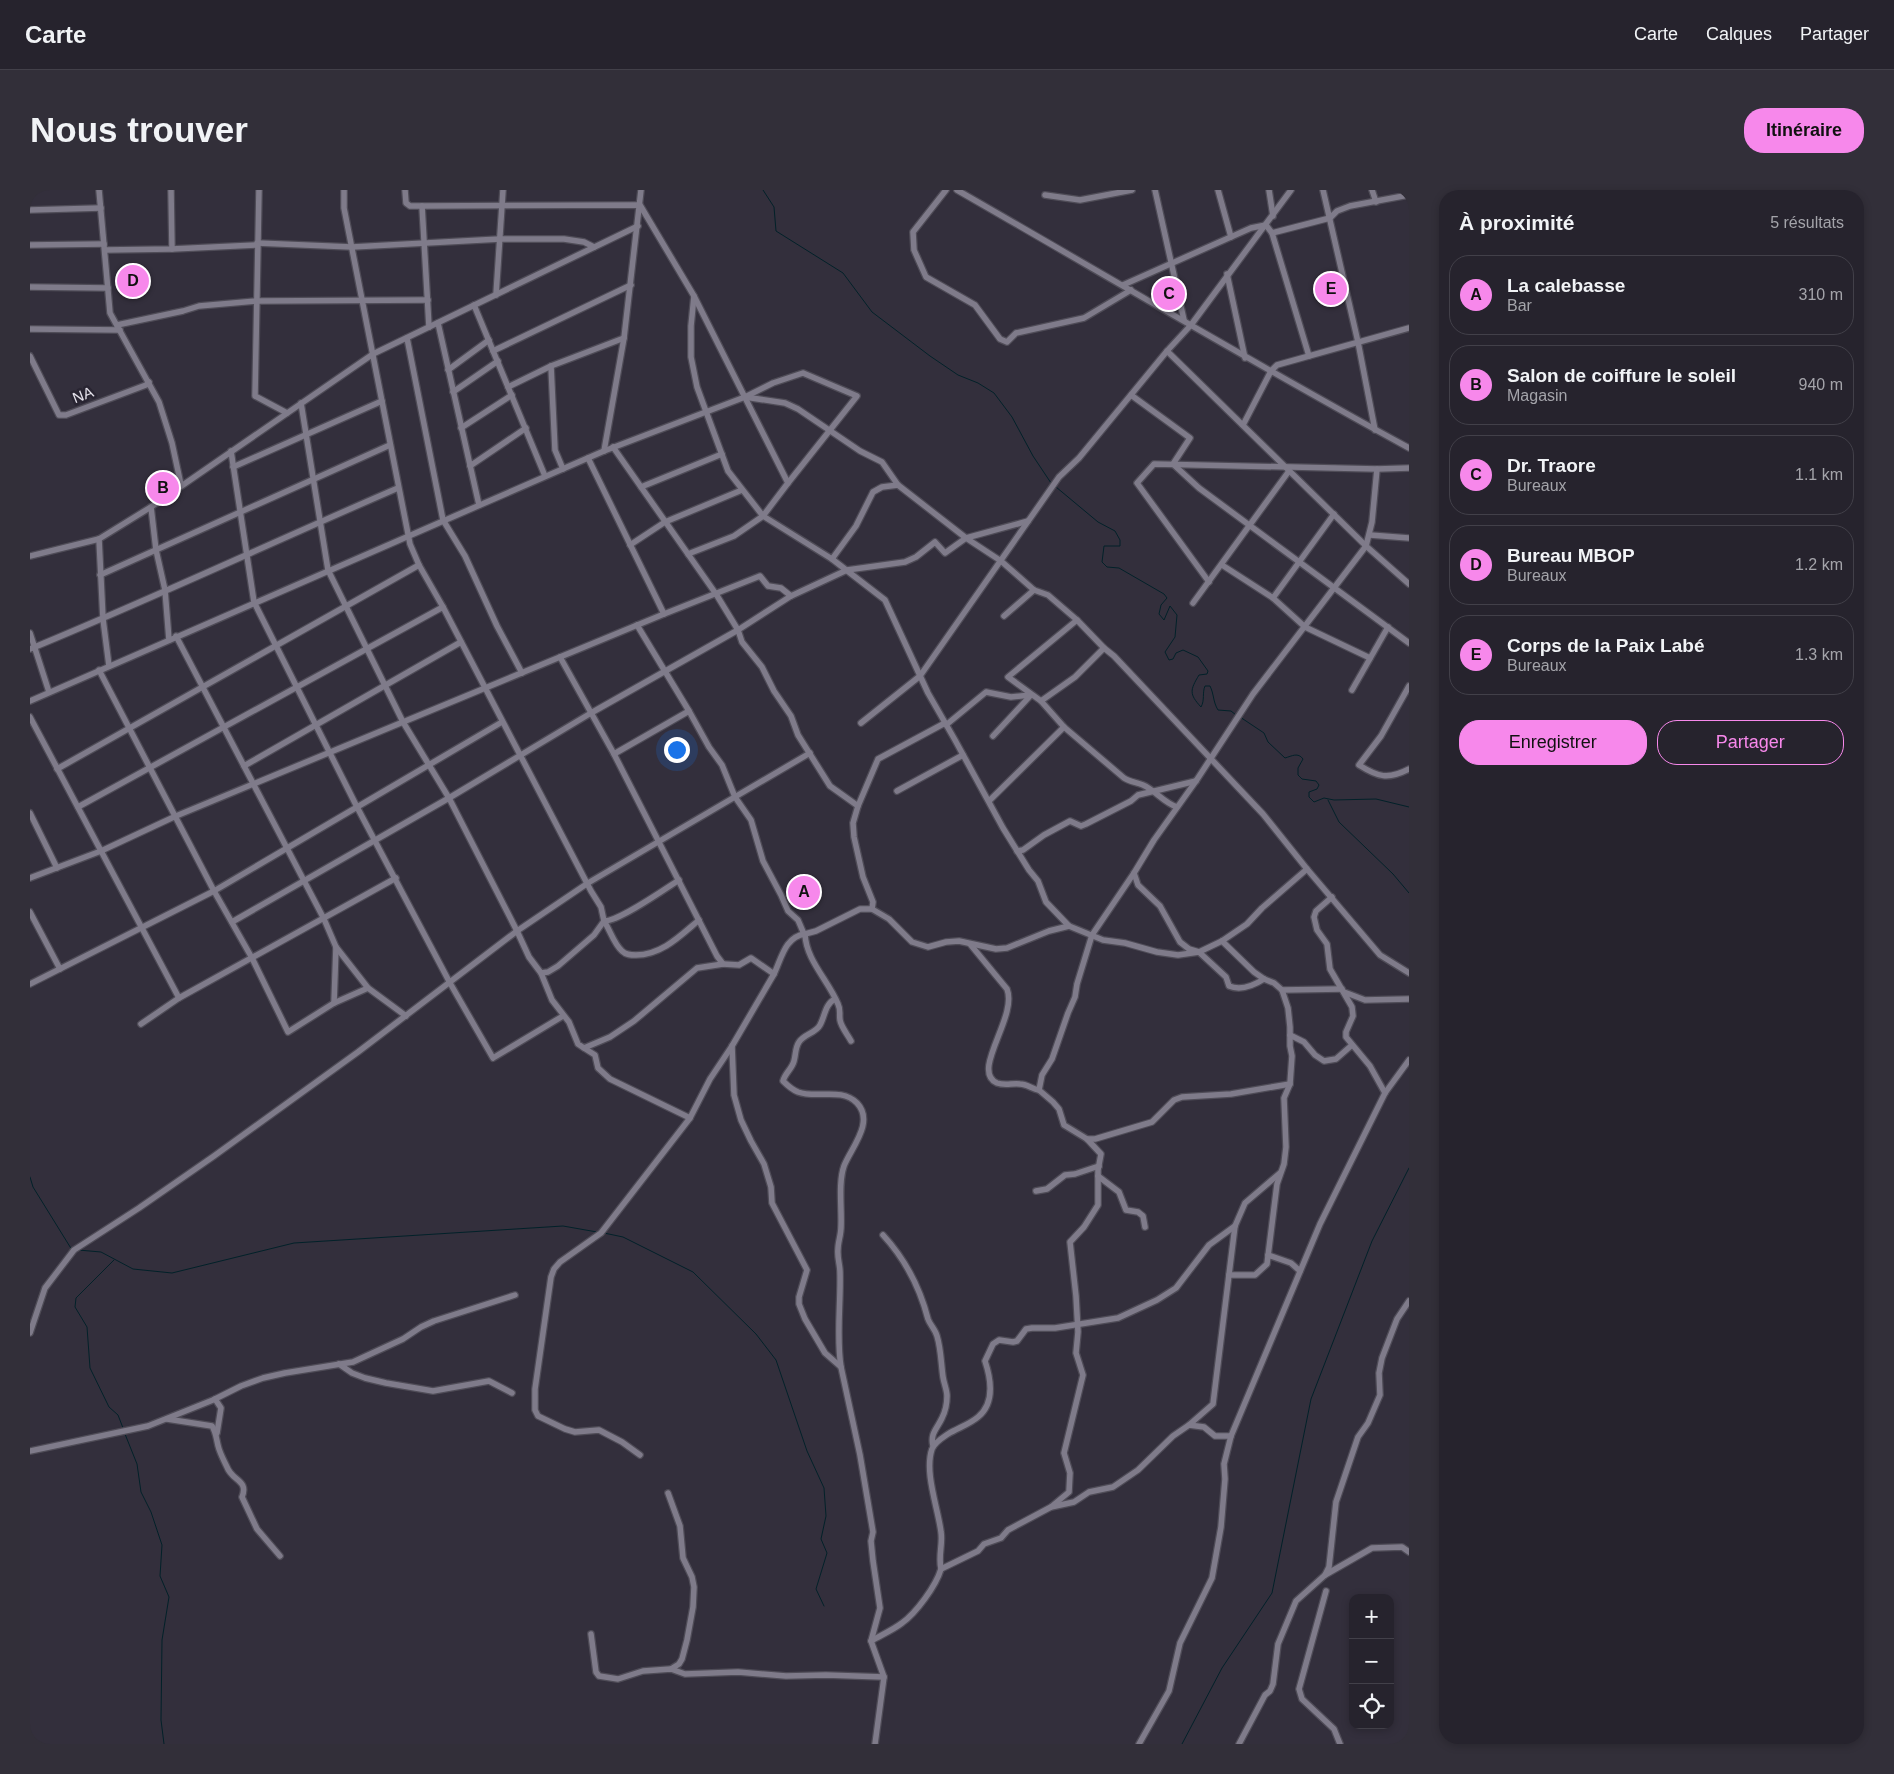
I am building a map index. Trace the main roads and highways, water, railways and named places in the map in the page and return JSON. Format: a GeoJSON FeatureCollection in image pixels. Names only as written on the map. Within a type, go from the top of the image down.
{"type":"FeatureCollection","features":[{"type":"Feature","properties":{"kind":"waterway"},"geometry":{"type":"LineString","coordinates":[[763,190],[774,207],[776,231],[843,273],[872,312],[930,356],[958,375],[978,383],[994,393],[1012,417],[1033,456],[1051,483]]}},
{"type":"Feature","properties":{"kind":"waterway"},"geometry":{"type":"LineString","coordinates":[[1056,487],[1098,522],[1115,531],[1120,540],[1120,546],[1104,546],[1102,562],[1107,567],[1119,568],[1164,594],[1167,598],[1161,605],[1159,614],[1164,620],[1170,606],[1177,615],[1175,637],[1165,652],[1169,660],[1173,659],[1176,653],[1183,650],[1198,657],[1208,671],[1207,674],[1199,675],[1194,684],[1192,692],[1197,703],[1201,707],[1205,686],[1210,686],[1218,710],[1231,711],[1236,715]]}},
{"type":"Feature","properties":{"kind":"waterway"},"geometry":{"type":"LineString","coordinates":[[1240,717],[1264,733],[1268,742],[1285,758],[1297,755],[1303,759],[1298,768],[1298,775],[1302,779],[1316,781],[1319,785],[1317,789],[1309,792],[1309,797],[1314,802],[1324,798],[1334,800],[1376,799],[1409,807]]}},
{"type":"Feature","properties":{"kind":"waterway"},"geometry":{"type":"LineString","coordinates":[[1328,800],[1339,822],[1393,874],[1409,893]]}},
{"type":"Feature","properties":{"kind":"waterway"},"geometry":{"type":"LineString","coordinates":[[1182,1744],[1222,1668],[1272,1593],[1311,1399],[1372,1241],[1409,1168]]}},
{"type":"Feature","properties":{"kind":"waterway"},"geometry":{"type":"LineString","coordinates":[[30,1177],[33,1187],[72,1250]]}},
{"type":"Feature","properties":{"kind":"waterway"},"geometry":{"type":"LineString","coordinates":[[78,1250],[101,1252],[133,1269],[172,1273],[294,1243],[563,1226],[597,1232]]}},
{"type":"Feature","properties":{"kind":"waterway"},"geometry":{"type":"LineString","coordinates":[[604,1233],[623,1237],[693,1272],[756,1334],[776,1360],[807,1451],[824,1488],[826,1516],[821,1539],[827,1553],[816,1589],[824,1606]]}},
{"type":"Feature","properties":{"kind":"waterway"},"geometry":{"type":"LineString","coordinates":[[114,1260],[76,1298],[75,1307],[87,1327],[90,1368],[109,1407],[118,1415],[123,1428]]}},
{"type":"Feature","properties":{"kind":"waterway"},"geometry":{"type":"LineString","coordinates":[[125,1434],[137,1464],[141,1492],[151,1512],[162,1545],[160,1576],[169,1597],[162,1640],[161,1720],[164,1744]]}},
{"type":"Feature","properties":{"kind":"place","name":"Bureau MBOP"},"geometry":{"type":"Point","coordinates":[133,281]}},
{"type":"Feature","properties":{"kind":"place","name":"Corps de la Paix Labé"},"geometry":{"type":"Point","coordinates":[1331,289]}},
{"type":"Feature","properties":{"kind":"place","name":"Dr. Traore"},"geometry":{"type":"Point","coordinates":[1169,294]}},
{"type":"Feature","properties":{"kind":"place","name":"Salon de coiffure le soleil"},"geometry":{"type":"Point","coordinates":[163,488]}},
{"type":"Feature","properties":{"kind":"place","name":"La calebasse"},"geometry":{"type":"Point","coordinates":[804,892]}}]}
